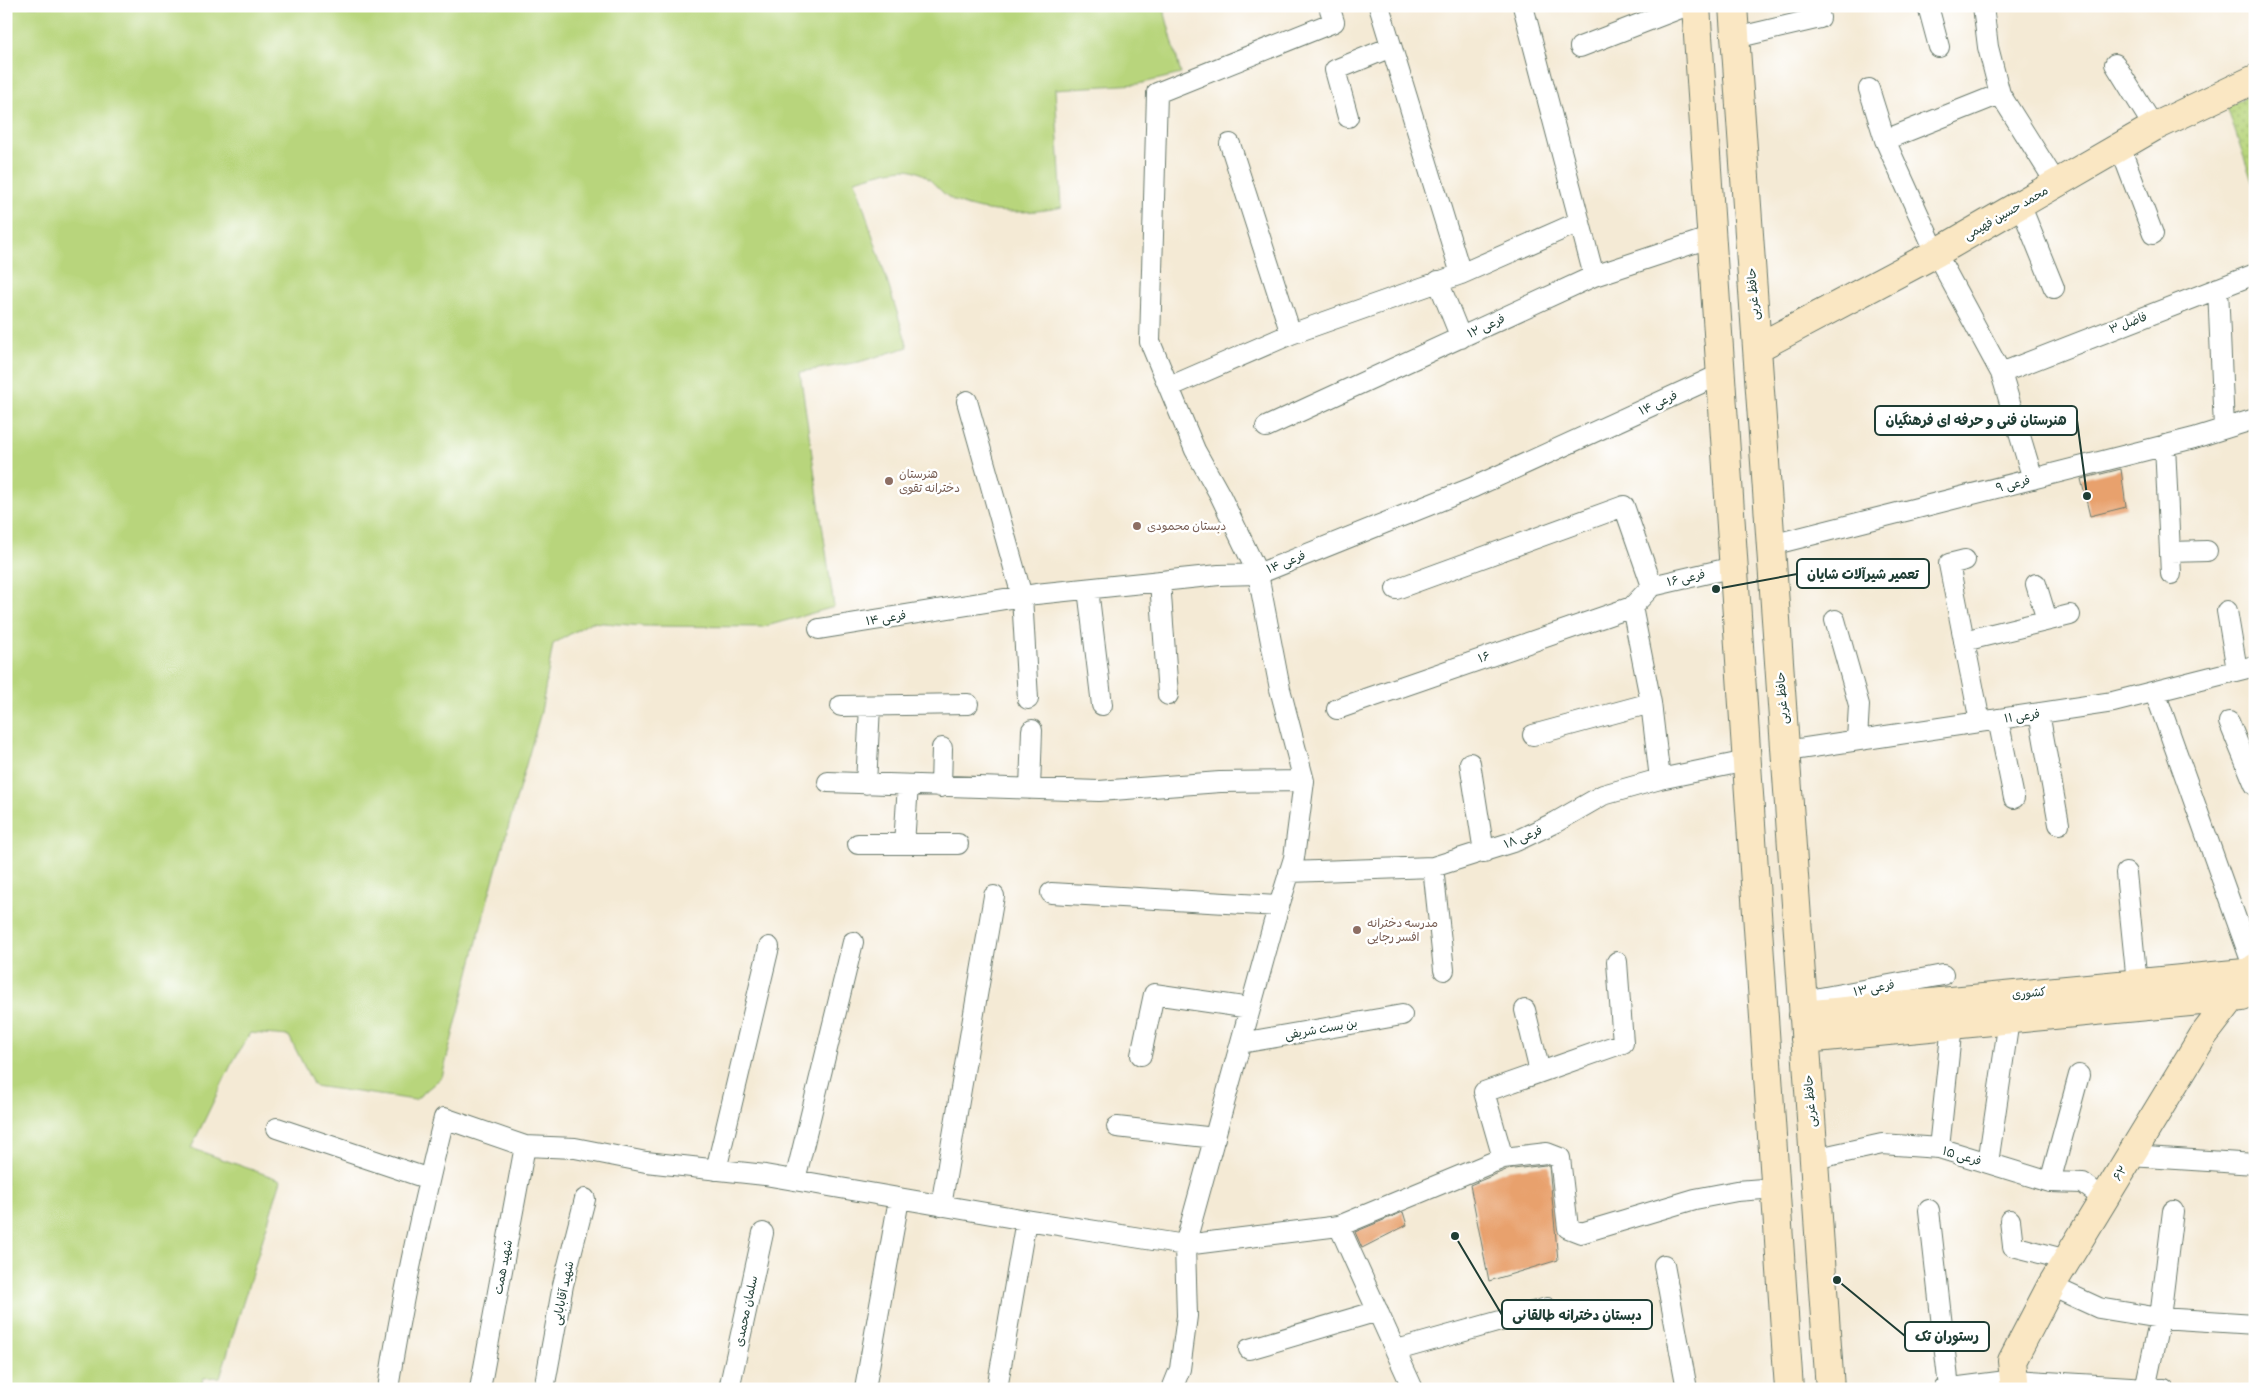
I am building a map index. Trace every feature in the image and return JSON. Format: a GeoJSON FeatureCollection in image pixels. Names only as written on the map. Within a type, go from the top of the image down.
{"type":"FeatureCollection","features":[{"type":"Feature","properties":{"kind":"main road"},"geometry":{"type":"LineString","coordinates":[[1696,6],[1789,1389]]}},
{"type":"Feature","properties":{"kind":"main road","name":"حافظ غربی"},"geometry":{"type":"LineString","coordinates":[[1733,6],[1830,1389]]}},
{"type":"Feature","properties":{"kind":"main road","name":"محمد حسین فهیمی"},"geometry":{"type":"LineString","coordinates":[[1757,348],[1936,253],[2154,127],[2255,79]]}},
{"type":"Feature","properties":{"kind":"main road"},"geometry":{"type":"LineString","coordinates":[[1701,80],[1738,80]]}},
{"type":"Feature","properties":{"kind":"main road"},"geometry":{"type":"LineString","coordinates":[[1758,926],[1774,935],[1782,935],[1798,924]]}},
{"type":"Feature","properties":{"kind":"main road"},"geometry":{"type":"LineString","coordinates":[[1762,977],[1780,967],[1791,970],[1804,1008]]}},
{"type":"Feature","properties":{"kind":"main road","name":"کشوری"},"geometry":{"type":"LineString","coordinates":[[1804,1008],[2137,983],[2250,979]]}},
{"type":"Feature","properties":{"kind":"main road","name":"کشوری"},"geometry":{"type":"LineString","coordinates":[[1804,1008],[1952,1025],[2009,1020],[2250,979]]}},
{"type":"Feature","properties":{"kind":"main road","name":"۶۲"},"geometry":{"type":"LineString","coordinates":[[2014,1384],[2012,1361],[2051,1286],[2203,1036],[2250,979]]}},
{"type":"Feature","properties":{"kind":"street"},"geometry":{"type":"LineString","coordinates":[[1172,1389],[1180,1368],[1187,1316],[1185,1245],[1250,1008],[1294,858],[1304,781],[1280,689],[1258,574],[1224,503],[1195,450],[1150,342],[1157,93],[1334,22],[1329,6]]}},
{"type":"Feature","properties":{"kind":"street"},"geometry":{"type":"LineString","coordinates":[[1379,6],[1461,274]]}},
{"type":"Feature","properties":{"kind":"street"},"geometry":{"type":"LineString","coordinates":[[1523,6],[1594,276]]}},
{"type":"Feature","properties":{"kind":"street"},"geometry":{"type":"LineString","coordinates":[[1580,47],[1686,6]]}},
{"type":"Feature","properties":{"kind":"street"},"geometry":{"type":"LineString","coordinates":[[1735,38],[1820,18],[1817,6]]}},
{"type":"Feature","properties":{"kind":"street"},"geometry":{"type":"LineString","coordinates":[[1928,6],[1939,47]]}},
{"type":"Feature","properties":{"kind":"street"},"geometry":{"type":"LineString","coordinates":[[1982,6],[1988,47],[2000,94],[2056,183]]}},
{"type":"Feature","properties":{"kind":"street"},"geometry":{"type":"LineString","coordinates":[[1348,117],[1335,70],[1391,48]]}},
{"type":"Feature","properties":{"kind":"street"},"geometry":{"type":"LineString","coordinates":[[2115,64],[2154,127]]}},
{"type":"Feature","properties":{"kind":"street"},"geometry":{"type":"LineString","coordinates":[[1870,89],[1885,140],[1936,253],[2001,373],[2034,479]]}},
{"type":"Feature","properties":{"kind":"street"},"geometry":{"type":"LineString","coordinates":[[1885,140],[2000,94]]}},
{"type":"Feature","properties":{"kind":"street"},"geometry":{"type":"LineString","coordinates":[[1230,144],[1291,334]]}},
{"type":"Feature","properties":{"kind":"street"},"geometry":{"type":"LineString","coordinates":[[2120,147],[2153,234]]}},
{"type":"Feature","properties":{"kind":"street"},"geometry":{"type":"LineString","coordinates":[[2020,204],[2054,288]]}},
{"type":"Feature","properties":{"kind":"street"},"geometry":{"type":"LineString","coordinates":[[1169,387],[1291,334],[1461,274],[1579,222]]}},
{"type":"Feature","properties":{"kind":"street","name":"فرعی ۱۲"},"geometry":{"type":"LineString","coordinates":[[1266,428],[1594,276],[1712,237]]}},
{"type":"Feature","properties":{"kind":"street","name":"فاضل ۳"},"geometry":{"type":"LineString","coordinates":[[2001,373],[2255,274]]}},
{"type":"Feature","properties":{"kind":"street"},"geometry":{"type":"LineString","coordinates":[[1438,281],[1461,338]]}},
{"type":"Feature","properties":{"kind":"street"},"geometry":{"type":"LineString","coordinates":[[2218,288],[2244,424]]}},
{"type":"Feature","properties":{"kind":"street","name":"فرعی ۱۴"},"geometry":{"type":"LineString","coordinates":[[819,629],[1022,596],[1160,581],[1258,574],[1474,487],[1721,374]]}},
{"type":"Feature","properties":{"kind":"street"},"geometry":{"type":"LineString","coordinates":[[967,401],[1022,596],[1028,699]]}},
{"type":"Feature","properties":{"kind":"street","name":"فرعی ۹"},"geometry":{"type":"LineString","coordinates":[[1771,545],[2165,446],[2244,424]]}},
{"type":"Feature","properties":{"kind":"street"},"geometry":{"type":"LineString","coordinates":[[2165,446],[2171,574]]}},
{"type":"Feature","properties":{"kind":"street"},"geometry":{"type":"LineString","coordinates":[[1396,589],[1624,506],[1642,596],[1660,779]]}},
{"type":"Feature","properties":{"kind":"street"},"geometry":{"type":"LineString","coordinates":[[2170,552],[2207,551]]}},
{"type":"Feature","properties":{"kind":"street"},"geometry":{"type":"LineString","coordinates":[[1965,560],[1949,564],[1964,641],[2014,798]]}},
{"type":"Feature","properties":{"kind":"street","name":"فرعی ۱۶"},"geometry":{"type":"LineString","coordinates":[[1642,596],[1734,567]]}},
{"type":"Feature","properties":{"kind":"street"},"geometry":{"type":"LineString","coordinates":[[1160,581],[1168,695]]}},
{"type":"Feature","properties":{"kind":"street"},"geometry":{"type":"LineString","coordinates":[[2036,584],[2048,620]]}},
{"type":"Feature","properties":{"kind":"street"},"geometry":{"type":"LineString","coordinates":[[1088,589],[1102,705]]}},
{"type":"Feature","properties":{"kind":"street","name":"۱۶"},"geometry":{"type":"LineString","coordinates":[[1336,709],[1642,596]]}},
{"type":"Feature","properties":{"kind":"street"},"geometry":{"type":"LineString","coordinates":[[2227,611],[2246,668]]}},
{"type":"Feature","properties":{"kind":"street"},"geometry":{"type":"LineString","coordinates":[[1964,641],[2070,615]]}},
{"type":"Feature","properties":{"kind":"street"},"geometry":{"type":"LineString","coordinates":[[1835,620],[1859,705],[1857,740]]}},
{"type":"Feature","properties":{"kind":"street","name":"فرعی ۱۱"},"geometry":{"type":"LineString","coordinates":[[1786,751],[2113,702],[2246,668]]}},
{"type":"Feature","properties":{"kind":"street"},"geometry":{"type":"LineString","coordinates":[[2155,692],[2250,979]]}},
{"type":"Feature","properties":{"kind":"street"},"geometry":{"type":"LineString","coordinates":[[1533,734],[1651,702]]}},
{"type":"Feature","properties":{"kind":"street"},"geometry":{"type":"LineString","coordinates":[[841,706],[968,704]]}},
{"type":"Feature","properties":{"kind":"street"},"geometry":{"type":"LineString","coordinates":[[866,784],[870,706]]}},
{"type":"Feature","properties":{"kind":"street"},"geometry":{"type":"LineString","coordinates":[[2039,713],[2059,824]]}},
{"type":"Feature","properties":{"kind":"street"},"geometry":{"type":"LineString","coordinates":[[2230,722],[2255,785]]}},
{"type":"Feature","properties":{"kind":"street"},"geometry":{"type":"LineString","coordinates":[[1030,789],[1032,730]]}},
{"type":"Feature","properties":{"kind":"street"},"geometry":{"type":"LineString","coordinates":[[941,787],[942,748]]}},
{"type":"Feature","properties":{"kind":"street","name":"فرعی ۱۸"},"geometry":{"type":"LineString","coordinates":[[1289,872],[1433,867],[1516,841],[1556,822],[1603,794],[1660,779],[1747,761]]}},
{"type":"Feature","properties":{"kind":"street"},"geometry":{"type":"LineString","coordinates":[[1470,763],[1484,852]]}},
{"type":"Feature","properties":{"kind":"street"},"geometry":{"type":"LineString","coordinates":[[828,782],[1099,791],[1220,782],[1304,781]]}},
{"type":"Feature","properties":{"kind":"street"},"geometry":{"type":"LineString","coordinates":[[904,844],[908,785]]}},
{"type":"Feature","properties":{"kind":"street"},"geometry":{"type":"LineString","coordinates":[[858,844],[958,844]]}},
{"type":"Feature","properties":{"kind":"street"},"geometry":{"type":"LineString","coordinates":[[1433,867],[1444,970]]}},
{"type":"Feature","properties":{"kind":"street"},"geometry":{"type":"LineString","coordinates":[[2126,873],[2137,983]]}},
{"type":"Feature","properties":{"kind":"street"},"geometry":{"type":"LineString","coordinates":[[1051,893],[1279,906]]}},
{"type":"Feature","properties":{"kind":"street"},"geometry":{"type":"LineString","coordinates":[[941,1206],[994,896]]}},
{"type":"Feature","properties":{"kind":"street"},"geometry":{"type":"LineString","coordinates":[[795,1180],[853,942]]}},
{"type":"Feature","properties":{"kind":"street"},"geometry":{"type":"LineString","coordinates":[[716,1170],[769,948]]}},
{"type":"Feature","properties":{"kind":"street"},"geometry":{"type":"LineString","coordinates":[[1503,1158],[1484,1092],[1623,1043],[1617,962]]}},
{"type":"Feature","properties":{"kind":"street","name":"فرعی ۱۳"},"geometry":{"type":"LineString","coordinates":[[1804,1008],[1944,975]]}},
{"type":"Feature","properties":{"kind":"street"},"geometry":{"type":"LineString","coordinates":[[1141,1055],[1154,994],[1250,1008]]}},
{"type":"Feature","properties":{"kind":"street"},"geometry":{"type":"LineString","coordinates":[[1525,1010],[1540,1072]]}},
{"type":"Feature","properties":{"kind":"street","name":"بن بست شریفی"},"geometry":{"type":"LineString","coordinates":[[1241,1043],[1402,1015]]}},
{"type":"Feature","properties":{"kind":"street"},"geometry":{"type":"LineString","coordinates":[[1988,1163],[2009,1020]]}},
{"type":"Feature","properties":{"kind":"street"},"geometry":{"type":"LineString","coordinates":[[1939,1148],[1952,1025]]}},
{"type":"Feature","properties":{"kind":"street"},"geometry":{"type":"LineString","coordinates":[[2050,1182],[2079,1075]]}},
{"type":"Feature","properties":{"kind":"street"},"geometry":{"type":"LineString","coordinates":[[388,1389],[400,1312],[444,1118],[525,1146],[575,1148],[646,1162],[795,1180],[941,1206],[1185,1245],[1339,1226],[1503,1158],[1547,1153],[1560,1158],[1568,1228],[1580,1232],[1695,1199],[1737,1191],[1776,1188]]}},
{"type":"Feature","properties":{"kind":"street"},"geometry":{"type":"LineString","coordinates":[[1117,1127],[1215,1138]]}},
{"type":"Feature","properties":{"kind":"street"},"geometry":{"type":"LineString","coordinates":[[277,1128],[429,1179]]}},
{"type":"Feature","properties":{"kind":"street","name":"فرعی ۱۵"},"geometry":{"type":"LineString","coordinates":[[1814,1159],[1882,1144],[1939,1148],[2050,1182],[2083,1183],[2104,1200]]}},
{"type":"Feature","properties":{"kind":"street","name":"شهید همت"},"geometry":{"type":"LineString","coordinates":[[480,1389],[525,1146]]}},
{"type":"Feature","properties":{"kind":"street"},"geometry":{"type":"LineString","coordinates":[[2130,1156],[2255,1164]]}},
{"type":"Feature","properties":{"kind":"street","name":"شهید آقابابایی"},"geometry":{"type":"LineString","coordinates":[[544,1389],[563,1284],[585,1199]]}},
{"type":"Feature","properties":{"kind":"street"},"geometry":{"type":"LineString","coordinates":[[865,1389],[899,1199]]}},
{"type":"Feature","properties":{"kind":"street"},"geometry":{"type":"LineString","coordinates":[[1929,1210],[1949,1388]]}},
{"type":"Feature","properties":{"kind":"street"},"geometry":{"type":"LineString","coordinates":[[1944,1389],[2014,1384],[2151,1388],[2173,1211]]}},
{"type":"Feature","properties":{"kind":"street"},"geometry":{"type":"LineString","coordinates":[[997,1389],[1026,1220]]}},
{"type":"Feature","properties":{"kind":"street"},"geometry":{"type":"LineString","coordinates":[[2010,1220],[2013,1246],[2067,1260]]}},
{"type":"Feature","properties":{"kind":"street"},"geometry":{"type":"LineString","coordinates":[[1339,1226],[1397,1350],[1413,1389]]}},
{"type":"Feature","properties":{"kind":"street","name":"سلمان محمدی"},"geometry":{"type":"LineString","coordinates":[[729,1389],[763,1233]]}},
{"type":"Feature","properties":{"kind":"street"},"geometry":{"type":"LineString","coordinates":[[1664,1265],[1688,1389]]}},
{"type":"Feature","properties":{"kind":"street"},"geometry":{"type":"LineString","coordinates":[[2051,1286],[2099,1308],[2160,1318],[2255,1324]]}},
{"type":"Feature","properties":{"kind":"street"},"geometry":{"type":"LineString","coordinates":[[1397,1350],[1547,1308]]}},
{"type":"Feature","properties":{"kind":"street"},"geometry":{"type":"LineString","coordinates":[[1250,1349],[1378,1311]]}},
{"type":"Feature","properties":{"kind":"green space"},"geometry":{"type":"Polygon","coordinates":[[[6,6],[1163,6],[1181,74],[1138,84],[1055,89],[1062,207],[1037,211],[1008,212],[967,206],[943,193],[926,177],[913,170],[904,169],[879,173],[855,180],[908,347],[859,362],[800,372],[834,607],[763,627],[643,626],[591,622],[553,644],[541,712],[489,895],[442,1077],[415,1100],[314,1086],[289,1036],[250,1033],[231,1065],[191,1148],[281,1180],[220,1377],[203,1378],[201,1389],[6,1389],[6,6]]]}},
{"type":"Feature","properties":{"kind":"green space"},"geometry":{"type":"Polygon","coordinates":[[[2255,92],[2255,190],[2227,107],[2255,92]]]}},
{"type":"Feature","properties":{"kind":"building"},"geometry":{"type":"Polygon","coordinates":[[[2121,469],[2126,507],[2090,516],[2081,479],[2121,469]]]}},
{"type":"Feature","properties":{"kind":"building"},"geometry":{"type":"Polygon","coordinates":[[[1549,1166],[1558,1260],[1489,1281],[1470,1185],[1506,1170],[1549,1166]]]}},
{"type":"Feature","properties":{"kind":"building"},"geometry":{"type":"Polygon","coordinates":[[[1403,1212],[1407,1225],[1362,1248],[1355,1232],[1403,1212]]]}},
{"type":"Feature","properties":{"kind":"place","name":"هنرستان دخترانه تقوی"},"geometry":{"type":"Point","coordinates":[889,481]}},
{"type":"Feature","properties":{"kind":"place","name":"هنرستان فنی و حرفه ای فرهنگیان"},"geometry":{"type":"Point","coordinates":[2087,496]}},
{"type":"Feature","properties":{"kind":"place","name":"دبستان محمودی"},"geometry":{"type":"Point","coordinates":[1137,526]}},
{"type":"Feature","properties":{"kind":"place","name":"تعمیر شیرآلات شایان"},"geometry":{"type":"Point","coordinates":[1716,589]}},
{"type":"Feature","properties":{"kind":"place","name":"مدرسه دخترانه افسر رجایی"},"geometry":{"type":"Point","coordinates":[1357,930]}},
{"type":"Feature","properties":{"kind":"place","name":"دبستان دخترانه طالقانی"},"geometry":{"type":"Point","coordinates":[1455,1236]}},
{"type":"Feature","properties":{"kind":"place","name":"رستوران تک"},"geometry":{"type":"Point","coordinates":[1837,1280]}}]}
